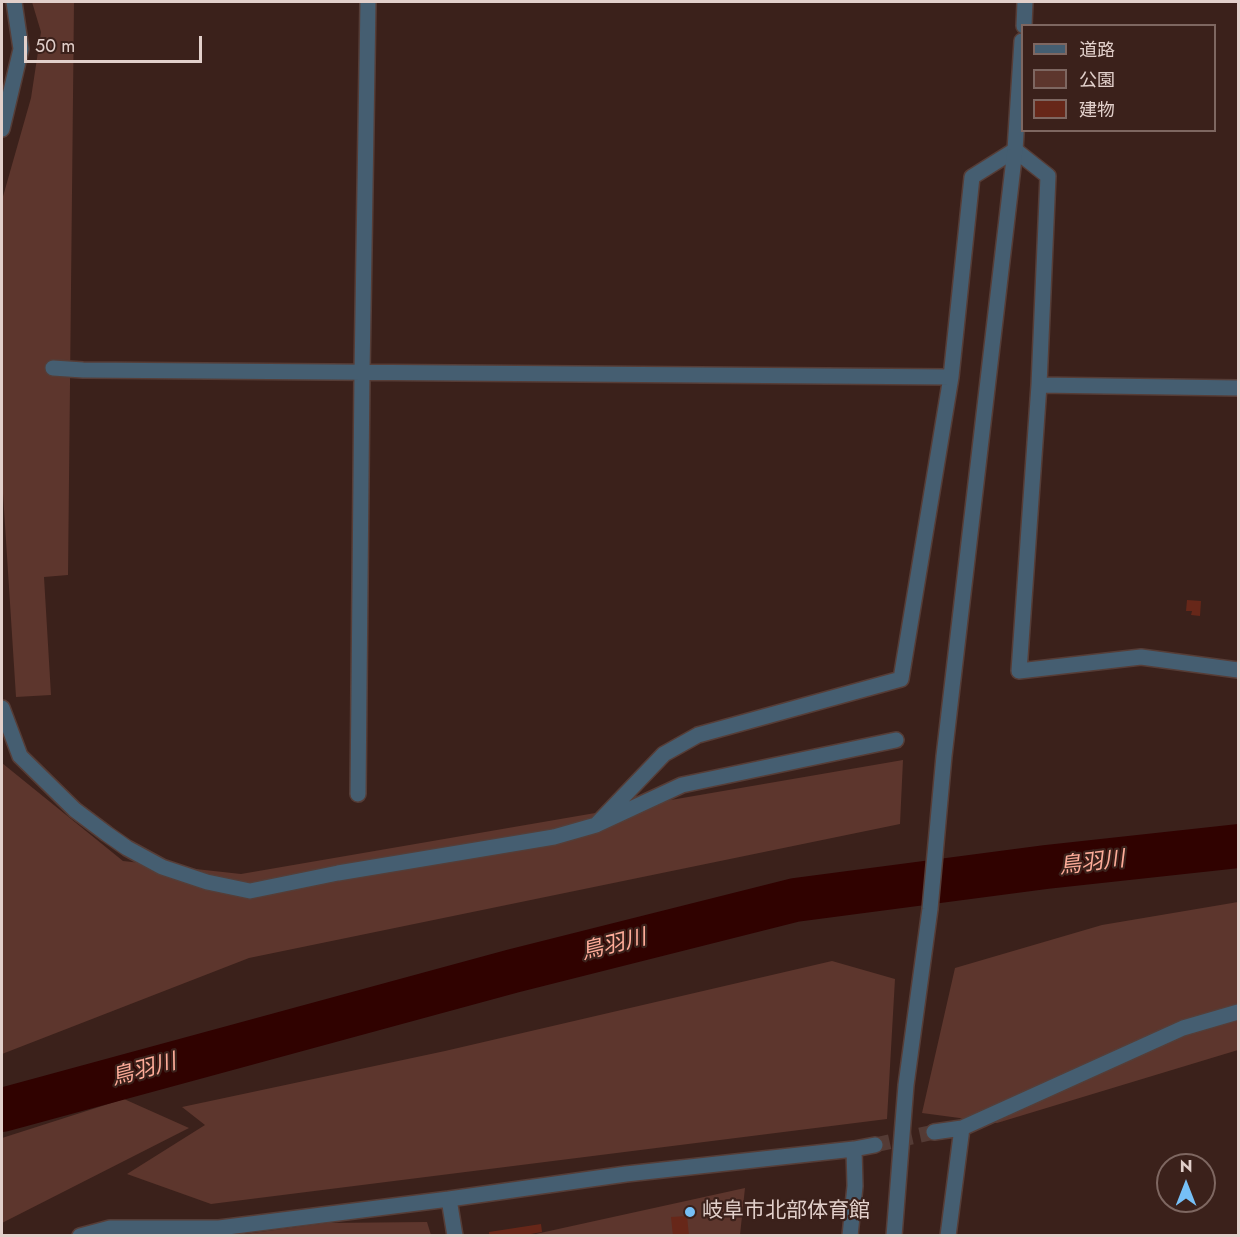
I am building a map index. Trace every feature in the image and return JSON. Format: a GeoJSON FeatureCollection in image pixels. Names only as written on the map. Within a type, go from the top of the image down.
{"type":"FeatureCollection","features":[{"type":"Feature","properties":{"kind":"street"},"geometry":{"type":"LineString","coordinates":[[2,129],[21,49],[14,2]]}},
{"type":"Feature","properties":{"kind":"street"},"geometry":{"type":"LineString","coordinates":[[358,794],[362,373],[369,2]]}},
{"type":"Feature","properties":{"kind":"street"},"geometry":{"type":"LineString","coordinates":[[1024,24],[1025,2]]}},
{"type":"Feature","properties":{"kind":"street"},"geometry":{"type":"LineString","coordinates":[[894,1236],[906,1085],[930,909],[944,756],[1015,150],[1021,68]]}},
{"type":"Feature","properties":{"kind":"street"},"geometry":{"type":"LineString","coordinates":[[596,825],[664,754],[698,735],[901,679],[951,377],[972,177],[1015,150]]}},
{"type":"Feature","properties":{"kind":"street"},"geometry":{"type":"LineString","coordinates":[[1015,150],[1048,176],[1039,385],[1019,671],[1141,657],[1239,669]]}},
{"type":"Feature","properties":{"kind":"street"},"geometry":{"type":"LineString","coordinates":[[53,368],[362,373],[951,377]]}},
{"type":"Feature","properties":{"kind":"street"},"geometry":{"type":"LineString","coordinates":[[1039,385],[1239,388]]}},
{"type":"Feature","properties":{"kind":"street"},"geometry":{"type":"LineString","coordinates":[[2,708],[20,756],[75,810],[127,848],[162,867],[207,882],[250,891],[338,873],[515,844],[596,825],[682,785],[896,740]]}},
{"type":"Feature","properties":{"kind":"street"},"geometry":{"type":"LineString","coordinates":[[934,1132],[962,1128],[1183,1028],[1239,1012]]}},
{"type":"Feature","properties":{"kind":"street"},"geometry":{"type":"LineString","coordinates":[[948,1236],[962,1128]]}},
{"type":"Feature","properties":{"kind":"street"},"geometry":{"type":"LineString","coordinates":[[80,1236],[110,1228],[219,1228],[626,1174],[875,1145]]}},
{"type":"Feature","properties":{"kind":"street"},"geometry":{"type":"LineString","coordinates":[[849,1236],[855,1186],[854,1149]]}},
{"type":"Feature","properties":{"kind":"street"},"geometry":{"type":"LineString","coordinates":[[449,1199],[455,1236]]}},
{"type":"Feature","properties":{"kind":"green space"},"geometry":{"type":"Polygon","coordinates":[[[32,2],[74,2],[68,575],[44,577],[51,695],[16,697],[2,478],[2,200],[31,98],[41,32],[32,2]]]}},
{"type":"Feature","properties":{"kind":"green space"},"geometry":{"type":"Polygon","coordinates":[[[903,760],[900,824],[249,958],[2,1054],[2,763],[123,861],[241,874],[903,760]]]}},
{"type":"Feature","properties":{"kind":"green space"},"geometry":{"type":"Polygon","coordinates":[[[1238,902],[1238,1050],[997,1123],[922,1113],[955,968],[1102,925],[1238,902]]]}},
{"type":"Feature","properties":{"kind":"green space"},"geometry":{"type":"Polygon","coordinates":[[[832,961],[895,979],[887,1119],[211,1204],[127,1174],[205,1125],[182,1107],[445,1051],[832,961]]]}},
{"type":"Feature","properties":{"kind":"green space"},"geometry":{"type":"Polygon","coordinates":[[[124,1099],[189,1128],[2,1223],[2,1138],[124,1099]]]}},
{"type":"Feature","properties":{"kind":"green space","name":"岐阜市北部体育館"},"geometry":{"type":"Polygon","coordinates":[[[745,1188],[740,1235],[531,1235],[745,1188]]]}},
{"type":"Feature","properties":{"kind":"green space"},"geometry":{"type":"Polygon","coordinates":[[[427,1222],[431,1235],[237,1235],[327,1223],[427,1222]]]}},
{"type":"Feature","properties":{"kind":"building"},"geometry":{"type":"Polygon","coordinates":[[[1187,600],[1201,601],[1200,616],[1191,615],[1192,611],[1186,611],[1187,600]]]}},
{"type":"Feature","properties":{"kind":"building"},"geometry":{"type":"Polygon","coordinates":[[[687,1216],[689,1236],[673,1236],[671,1217],[687,1216]]]}},
{"type":"Feature","properties":{"kind":"building"},"geometry":{"type":"Polygon","coordinates":[[[541,1224],[542,1232],[520,1236],[489,1236],[489,1232],[541,1224]]]}},
{"type":"Feature","properties":{"kind":"waterway","name":"鳥羽川"},"geometry":{"type":"LineString","coordinates":[[2,1110],[513,971],[795,900],[1046,867],[1238,846]]}},
{"type":"Feature","properties":{"kind":"tunnel"},"geometry":{"type":"LineString","coordinates":[[875,1145],[934,1132]]}},
{"type":"Feature","properties":{"kind":"place","name":"岐阜市北部体育館"},"geometry":{"type":"Point","coordinates":[690,1212]}}]}
